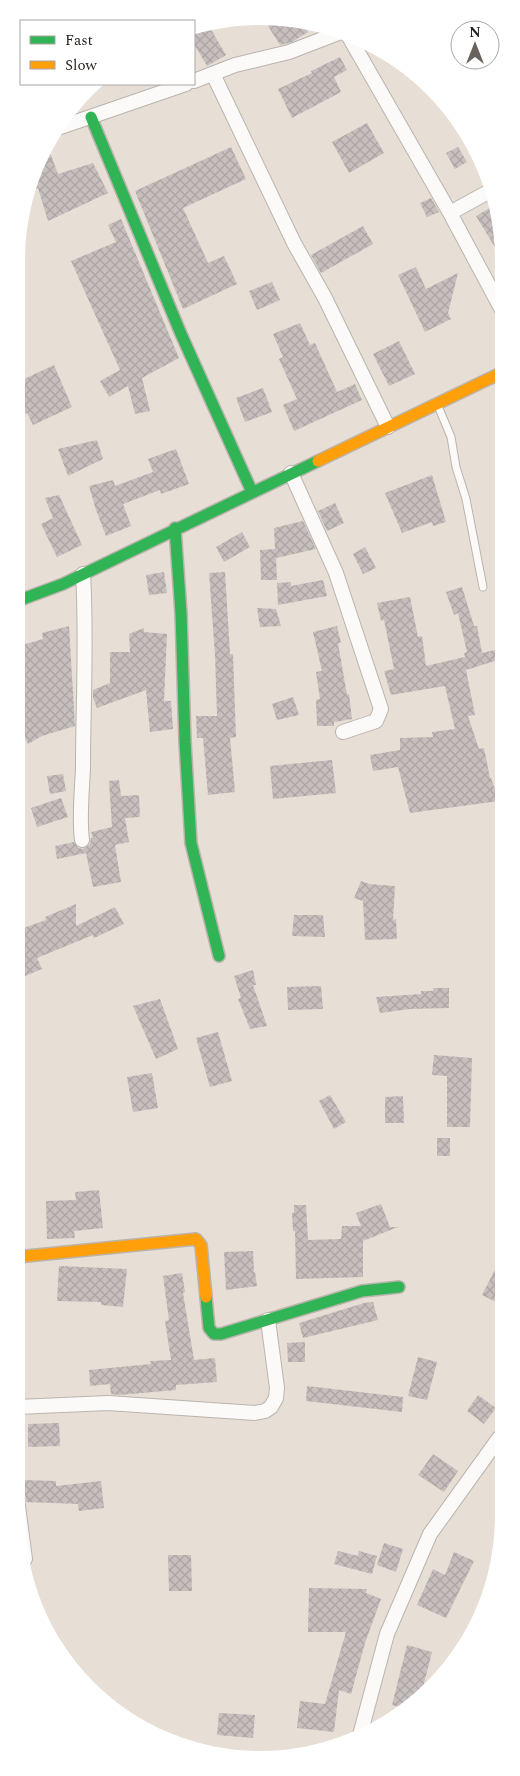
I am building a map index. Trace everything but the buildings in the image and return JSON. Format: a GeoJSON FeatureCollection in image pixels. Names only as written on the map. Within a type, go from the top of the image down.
{"type":"FeatureCollection","features":[{"type":"Feature","properties":{"kind":"street"},"geometry":{"type":"LineString","coordinates":[[195,81],[236,65],[289,52],[331,36]]}},
{"type":"Feature","properties":{"kind":"street"},"geometry":{"type":"LineString","coordinates":[[353,44],[450,213],[495,297]]}},
{"type":"Feature","properties":{"kind":"street"},"geometry":{"type":"LineString","coordinates":[[214,74],[294,244],[325,298],[388,427]]}},
{"type":"Feature","properties":{"kind":"street"},"geometry":{"type":"LineString","coordinates":[[68,125],[183,85]]}},
{"type":"Feature","properties":{"kind":"street"},"geometry":{"type":"LineString","coordinates":[[91,117],[181,334],[252,492]]}},
{"type":"Feature","properties":{"kind":"street"},"geometry":{"type":"LineString","coordinates":[[450,213],[486,193]]}},
{"type":"Feature","properties":{"kind":"street"},"geometry":{"type":"LineString","coordinates":[[25,598],[63,584],[175,528],[495,376]]}},
{"type":"Feature","properties":{"kind":"street"},"geometry":{"type":"LineString","coordinates":[[292,473],[336,573],[381,709],[376,721],[343,732]]}},
{"type":"Feature","properties":{"kind":"street"},"geometry":{"type":"LineString","coordinates":[[175,528],[181,613],[185,742],[192,843],[220,956]]}},
{"type":"Feature","properties":{"kind":"street"},"geometry":{"type":"LineString","coordinates":[[82,840],[80,824],[85,686],[85,601],[83,574]]}},
{"type":"Feature","properties":{"kind":"street"},"geometry":{"type":"LineString","coordinates":[[25,1256],[196,1239],[202,1246],[209,1328],[214,1334],[221,1334],[362,1291],[400,1287]]}},
{"type":"Feature","properties":{"kind":"street"},"geometry":{"type":"LineString","coordinates":[[25,1407],[108,1403],[234,1412],[265,1411],[272,1407],[276,1398],[277,1388],[268,1320]]}},
{"type":"Feature","properties":{"kind":"street"},"geometry":{"type":"LineString","coordinates":[[362,1728],[387,1634],[430,1534],[495,1444]]}},
{"type":"Feature","properties":{"kind":"lane"},"geometry":{"type":"LineString","coordinates":[[437,404],[451,437],[456,467],[466,499],[483,587]]}},
{"type":"Feature","properties":{"kind":"traffic: fast"},"geometry":{"type":"LineString","coordinates":[[91,117],[181,334],[252,492]]}},
{"type":"Feature","properties":{"kind":"traffic: fast"},"geometry":{"type":"LineString","coordinates":[[25,598],[63,584],[318,461]]}},
{"type":"Feature","properties":{"kind":"traffic: fast"},"geometry":{"type":"LineString","coordinates":[[175,528],[181,613],[185,742],[191,843],[219,956]]}},
{"type":"Feature","properties":{"kind":"traffic: fast"},"geometry":{"type":"LineString","coordinates":[[206,1297],[209,1328],[214,1334],[221,1334],[362,1291],[399,1287]]}},
{"type":"Feature","properties":{"kind":"traffic: slow"},"geometry":{"type":"LineString","coordinates":[[318,461],[495,376]]}},
{"type":"Feature","properties":{"kind":"traffic: slow"},"geometry":{"type":"LineString","coordinates":[[25,1256],[196,1239],[201,1245],[206,1297]]}}]}
